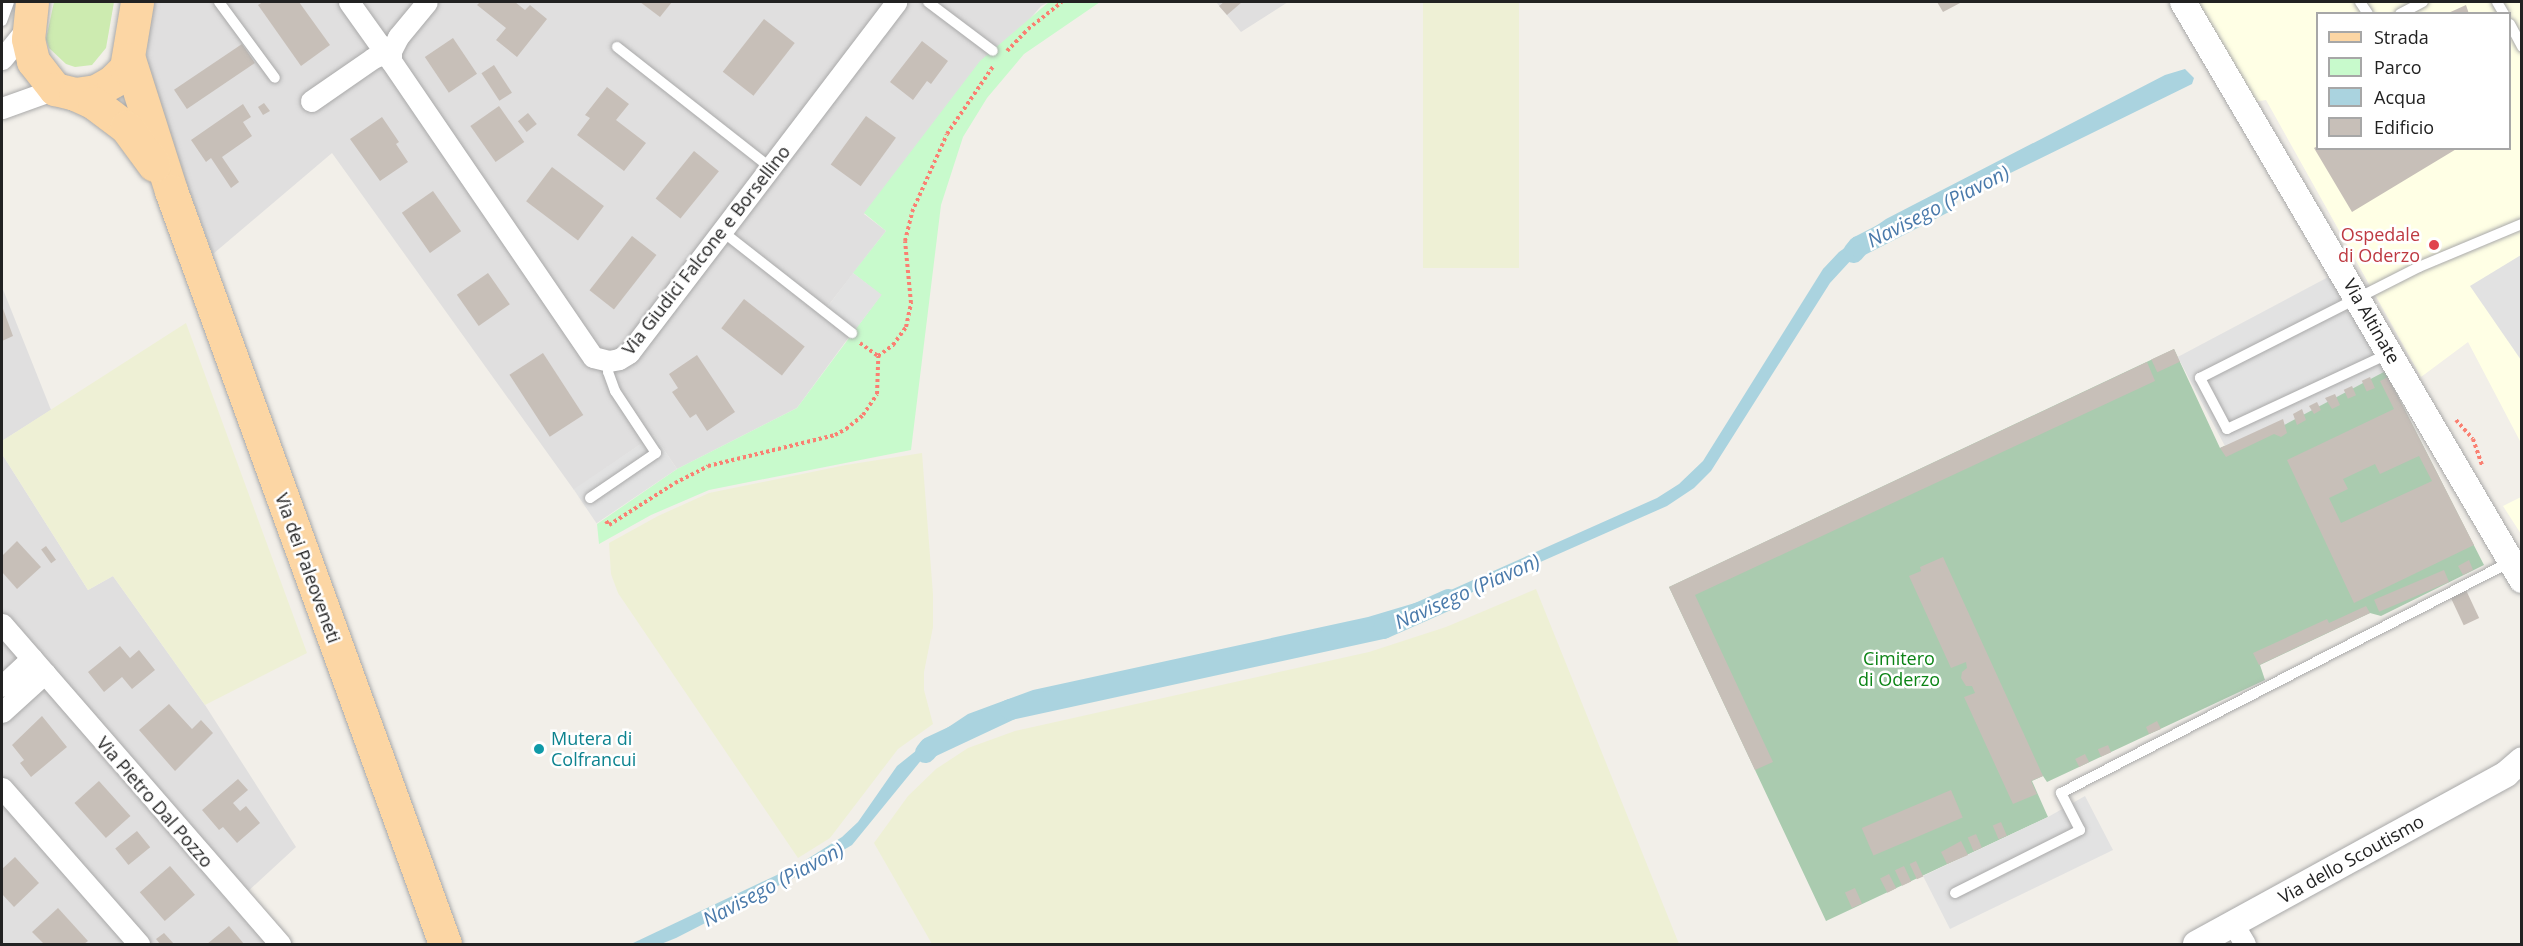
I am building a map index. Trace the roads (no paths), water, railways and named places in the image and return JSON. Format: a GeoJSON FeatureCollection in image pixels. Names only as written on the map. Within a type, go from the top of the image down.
{"type":"FeatureCollection","features":[{"type":"Feature","properties":{"kind":"main road"},"geometry":{"type":"LineString","coordinates":[[18,13],[33,61],[65,91],[96,91],[113,81],[126,68],[137,2]]}},
{"type":"Feature","properties":{"kind":"main road","name":"Via dei Paleoveneti"},"geometry":{"type":"LineString","coordinates":[[129,59],[171,191],[445,945]]}},
{"type":"Feature","properties":{"kind":"main road","name":"Via dei Paleoveneti"},"geometry":{"type":"LineString","coordinates":[[65,91],[111,115],[134,135],[171,191]]}},
{"type":"Feature","properties":{"kind":"street","name":"Via Giudici Falcone e Borsellino"},"geometry":{"type":"LineString","coordinates":[[349,2],[379,44],[391,51],[391,61],[593,357],[609,361],[619,359],[629,353],[896,2]]}},
{"type":"Feature","properties":{"kind":"street"},"geometry":{"type":"LineString","coordinates":[[311,100],[373,58],[391,51],[398,37],[426,2]]}},
{"type":"Feature","properties":{"kind":"street","name":"Via Altinate"},"geometry":{"type":"LineString","coordinates":[[2183,2],[2359,299],[2516,571]]}},
{"type":"Feature","properties":{"kind":"street"},"geometry":{"type":"LineString","coordinates":[[2,58],[18,13]]}},
{"type":"Feature","properties":{"kind":"street"},"geometry":{"type":"LineString","coordinates":[[2,108],[65,91]]}},
{"type":"Feature","properties":{"kind":"street","name":"Via Pietro Dal Pozzo"},"geometry":{"type":"LineString","coordinates":[[2,624],[280,945]]}},
{"type":"Feature","properties":{"kind":"street"},"geometry":{"type":"LineString","coordinates":[[2,686],[38,665]]}},
{"type":"Feature","properties":{"kind":"street"},"geometry":{"type":"LineString","coordinates":[[2,712],[38,665]]}},
{"type":"Feature","properties":{"kind":"street","name":"Via dello Scoutismo"},"geometry":{"type":"LineString","coordinates":[[2196,945],[2239,934],[2516,768]]}},
{"type":"Feature","properties":{"kind":"street"},"geometry":{"type":"LineString","coordinates":[[2,788],[139,945]]}},
{"type":"Feature","properties":{"kind":"lane"},"geometry":{"type":"LineString","coordinates":[[219,2],[274,78]]}},
{"type":"Feature","properties":{"kind":"lane"},"geometry":{"type":"LineString","coordinates":[[928,2],[998,52]]}},
{"type":"Feature","properties":{"kind":"lane"},"geometry":{"type":"LineString","coordinates":[[2404,12],[2423,2]]}},
{"type":"Feature","properties":{"kind":"lane"},"geometry":{"type":"LineString","coordinates":[[2511,26],[2522,47]]}},
{"type":"Feature","properties":{"kind":"lane"},"geometry":{"type":"LineString","coordinates":[[617,47],[771,168]]}},
{"type":"Feature","properties":{"kind":"lane"},"geometry":{"type":"LineString","coordinates":[[2390,352],[2227,429],[2200,378],[2419,267],[2522,224]]}},
{"type":"Feature","properties":{"kind":"lane"},"geometry":{"type":"LineString","coordinates":[[723,232],[852,333]]}},
{"type":"Feature","properties":{"kind":"lane"},"geometry":{"type":"LineString","coordinates":[[590,498],[656,453],[615,392],[608,372],[609,361]]}},
{"type":"Feature","properties":{"kind":"lane"},"geometry":{"type":"LineString","coordinates":[[1955,893],[2080,830],[2061,793],[2516,571]]}},
{"type":"Feature","properties":{"kind":"water"},"geometry":{"type":"Polygon","coordinates":[[[2185,69],[2194,78],[2192,84],[1994,181],[1888,229],[1865,245],[1830,283],[1711,471],[1694,488],[1667,506],[1448,603],[1344,634],[1005,708],[961,729],[923,758],[852,845],[815,867],[676,938],[661,944],[631,944],[798,865],[842,837],[858,822],[897,766],[932,738],[968,714],[1033,690],[1368,617],[1435,597],[1657,498],[1679,484],[1703,461],[1823,269],[1839,252],[1886,219],[2165,75],[2185,69]]]}},
{"type":"Feature","properties":{"kind":"waterway","name":"Navisego (Piavon)"},"geometry":{"type":"LineString","coordinates":[[1853,252],[1858,246],[1946,201]]}},
{"type":"Feature","properties":{"kind":"waterway","name":"Navisego (Piavon)"},"geometry":{"type":"LineString","coordinates":[[925,752],[929,747],[1010,709],[1383,628],[1448,599]]}},
{"type":"Feature","properties":{"kind":"place","name":"Ospedale di Oderzo"},"geometry":{"type":"Point","coordinates":[2434,245]}},
{"type":"Feature","properties":{"kind":"place","name":"Mutera di Colfrancui"},"geometry":{"type":"Point","coordinates":[539,749]}},
{"type":"Feature","properties":{"kind":"park label","name":"Cimitero di Oderzo"},"geometry":{"type":"Point","coordinates":[1899,669]}}]}
